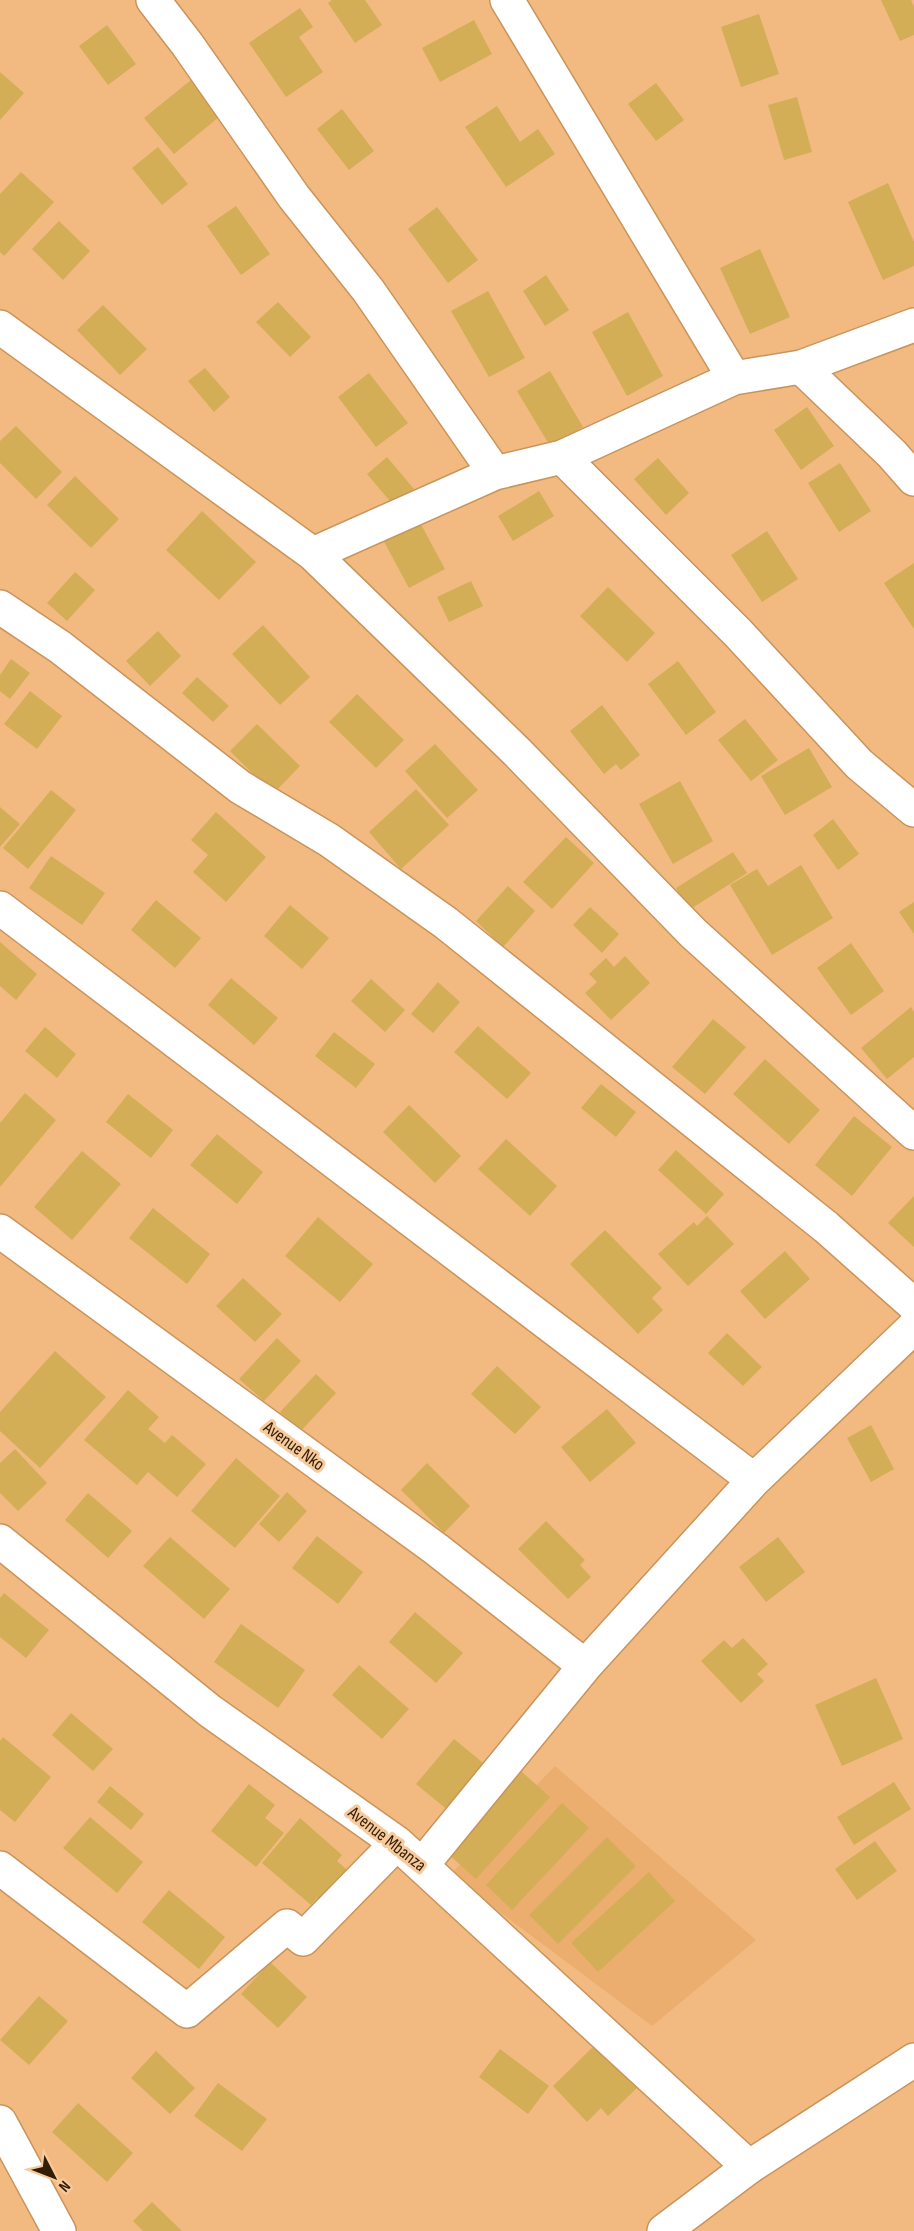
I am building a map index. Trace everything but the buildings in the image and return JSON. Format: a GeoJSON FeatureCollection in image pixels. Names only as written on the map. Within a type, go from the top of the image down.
{"type":"FeatureCollection","features":[{"type":"Feature","properties":{"kind":"main road"},"geometry":{"type":"LineString","coordinates":[[153,0],[187,44],[294,197],[368,290],[495,473]]}},
{"type":"Feature","properties":{"kind":"main road"},"geometry":{"type":"LineString","coordinates":[[507,0],[734,378]]}},
{"type":"Feature","properties":{"kind":"main road"},"geometry":{"type":"LineString","coordinates":[[313,554],[495,473],[562,457],[734,378],[801,367],[914,325]]}},
{"type":"Feature","properties":{"kind":"main road"},"geometry":{"type":"LineString","coordinates":[[2,334],[313,554],[517,752],[693,933],[914,1132]]}},
{"type":"Feature","properties":{"kind":"main road"},"geometry":{"type":"LineString","coordinates":[[801,367],[892,454],[914,479]]}},
{"type":"Feature","properties":{"kind":"main road"},"geometry":{"type":"LineString","coordinates":[[562,457],[738,633],[859,764],[914,810]]}},
{"type":"Feature","properties":{"kind":"main road"},"geometry":{"type":"LineString","coordinates":[[0,607],[60,647],[240,788],[329,840],[446,923],[826,1227],[914,1305]]}},
{"type":"Feature","properties":{"kind":"main road"},"geometry":{"type":"LineString","coordinates":[[0,908],[754,1480]]}},
{"type":"Feature","properties":{"kind":"main road","name":"Avenue Nko"},"geometry":{"type":"LineString","coordinates":[[0,1231],[436,1549],[585,1666]]}},
{"type":"Feature","properties":{"kind":"main road"},"geometry":{"type":"LineString","coordinates":[[422,1865],[585,1666],[754,1480],[914,1327]]}},
{"type":"Feature","properties":{"kind":"main road","name":"Avenue Mbanza"},"geometry":{"type":"LineString","coordinates":[[0,1541],[210,1711],[397,1843],[749,2167]]}},
{"type":"Feature","properties":{"kind":"main road"},"geometry":{"type":"LineString","coordinates":[[0,1868],[187,2011],[287,1926],[303,1940],[397,1843]]}},
{"type":"Feature","properties":{"kind":"main road"},"geometry":{"type":"LineString","coordinates":[[664,2231],[749,2167],[914,2060]]}},
{"type":"Feature","properties":{"kind":"main road"},"geometry":{"type":"LineString","coordinates":[[0,2122],[59,2231]]}},
{"type":"Feature","properties":{"kind":"shaded area"},"geometry":{"type":"Polygon","coordinates":[[[555,1766],[756,1940],[652,2026],[450,1875],[555,1766]]]}}]}
